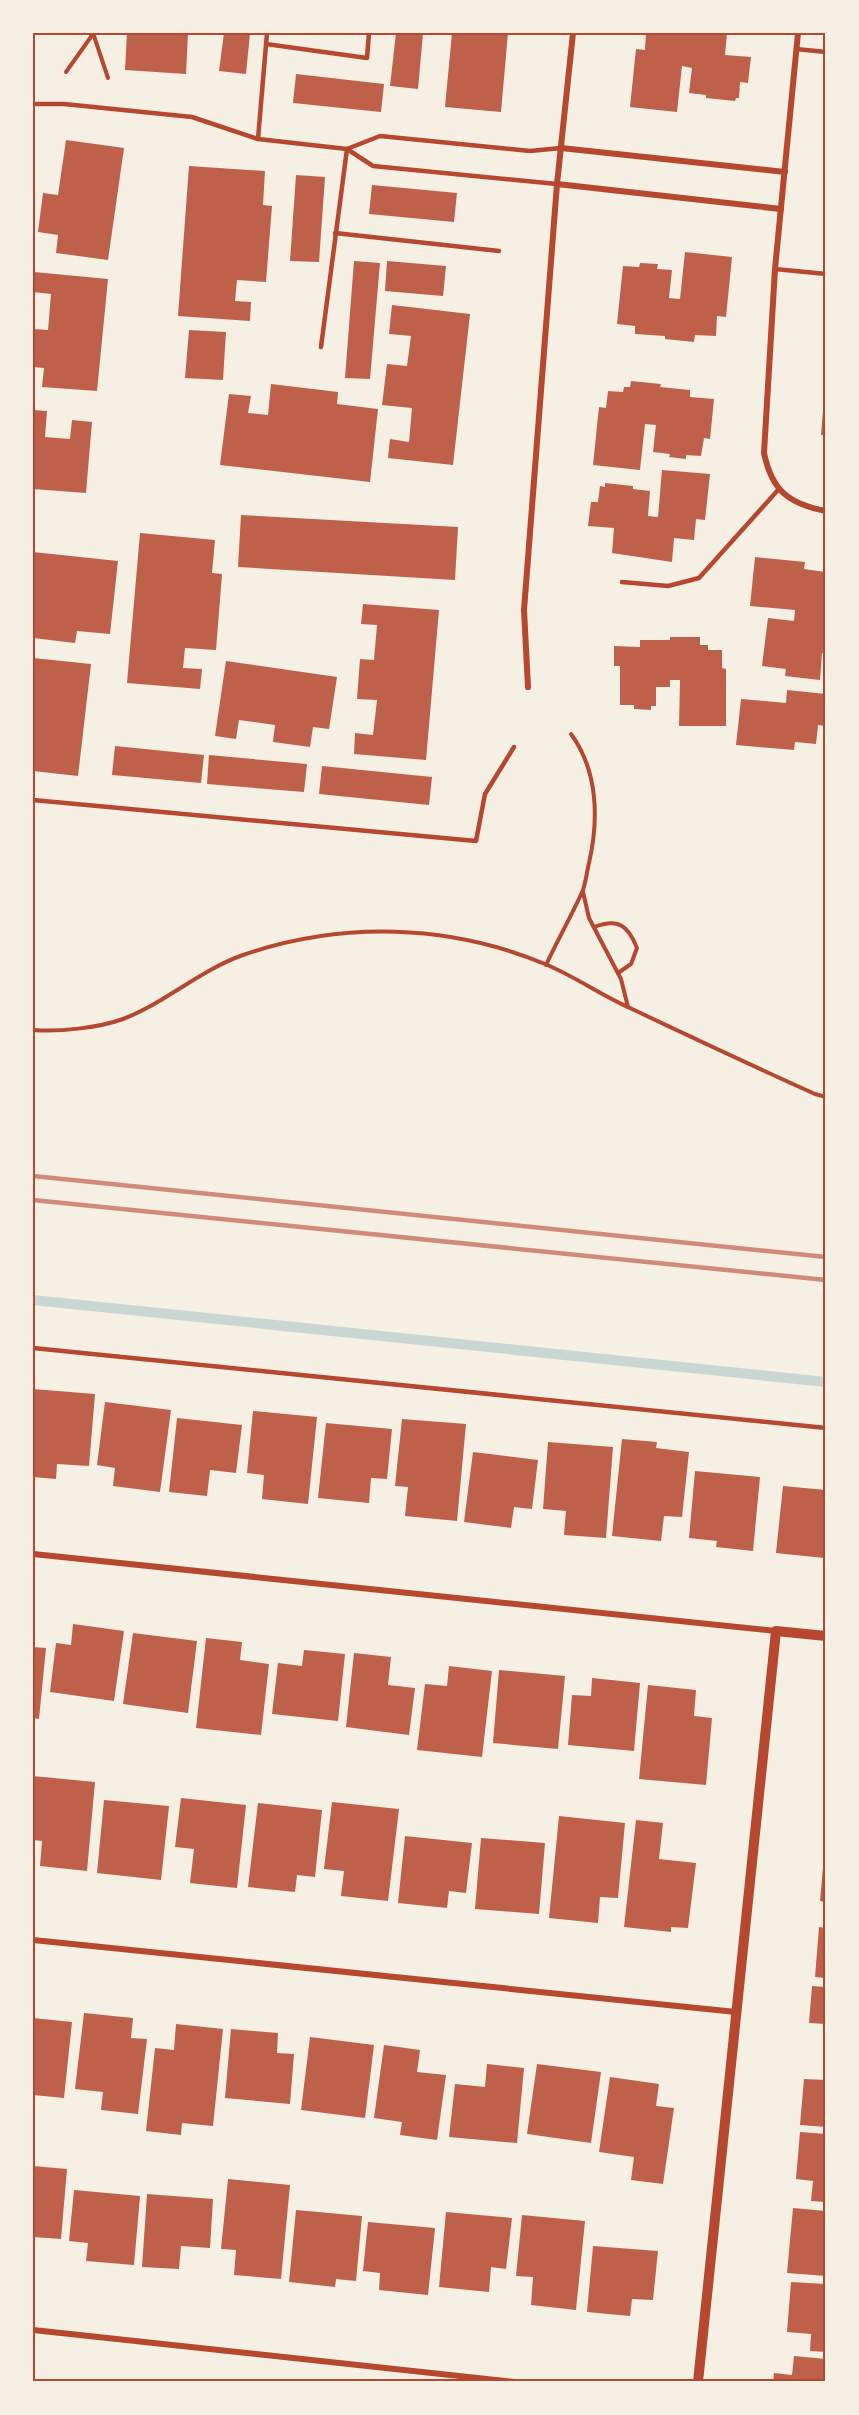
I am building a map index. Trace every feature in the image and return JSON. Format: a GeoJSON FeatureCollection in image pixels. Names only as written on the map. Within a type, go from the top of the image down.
{"type":"FeatureCollection","features":[{"type":"Feature","properties":{"kind":"street"},"geometry":{"type":"LineString","coordinates":[[528,687],[524,610],[557,184],[573,33]]}},
{"type":"Feature","properties":{"kind":"street"},"geometry":{"type":"LineString","coordinates":[[798,33],[775,269],[765,453],[768,473],[778,490],[804,507],[826,511]]}},
{"type":"Feature","properties":{"kind":"street"},"geometry":{"type":"LineString","coordinates":[[561,148],[785,172]]}},
{"type":"Feature","properties":{"kind":"street"},"geometry":{"type":"LineString","coordinates":[[557,184],[781,209]]}},
{"type":"Feature","properties":{"kind":"street"},"geometry":{"type":"LineString","coordinates":[[33,1554],[826,1635]]}},
{"type":"Feature","properties":{"kind":"street"},"geometry":{"type":"LineString","coordinates":[[698,2382],[776,1631]]}},
{"type":"Feature","properties":{"kind":"street"},"geometry":{"type":"LineString","coordinates":[[33,1940],[736,2012]]}},
{"type":"Feature","properties":{"kind":"street"},"geometry":{"type":"LineString","coordinates":[[33,2330],[515,2382]]}},
{"type":"Feature","properties":{"kind":"lane"},"geometry":{"type":"LineString","coordinates":[[258,139],[267,33]]}},
{"type":"Feature","properties":{"kind":"lane"},"geometry":{"type":"LineString","coordinates":[[266,44],[367,58],[369,33]]}},
{"type":"Feature","properties":{"kind":"lane"},"geometry":{"type":"LineString","coordinates":[[796,49],[826,52]]}},
{"type":"Feature","properties":{"kind":"lane"},"geometry":{"type":"LineString","coordinates":[[33,104],[64,104],[192,117],[258,139],[347,149],[373,166],[557,184]]}},
{"type":"Feature","properties":{"kind":"lane"},"geometry":{"type":"LineString","coordinates":[[347,149],[380,136],[530,152],[561,148]]}},
{"type":"Feature","properties":{"kind":"lane"},"geometry":{"type":"LineString","coordinates":[[321,347],[347,149]]}},
{"type":"Feature","properties":{"kind":"lane"},"geometry":{"type":"LineString","coordinates":[[336,233],[499,251]]}},
{"type":"Feature","properties":{"kind":"lane"},"geometry":{"type":"LineString","coordinates":[[775,269],[826,274]]}},
{"type":"Feature","properties":{"kind":"lane"},"geometry":{"type":"LineString","coordinates":[[622,582],[668,586],[699,578],[778,490]]}},
{"type":"Feature","properties":{"kind":"lane"},"geometry":{"type":"LineString","coordinates":[[33,800],[476,841],[485,794],[514,747]]}},
{"type":"Feature","properties":{"kind":"lane"},"geometry":{"type":"LineString","coordinates":[[33,1348],[826,1428]]}},
{"type":"Feature","properties":{"kind":"path"},"geometry":{"type":"LineString","coordinates":[[66,72],[93,33]]}},
{"type":"Feature","properties":{"kind":"path"},"geometry":{"type":"LineString","coordinates":[[93,33],[108,78]]}},
{"type":"Feature","properties":{"kind":"path"},"geometry":{"type":"LineString","coordinates":[[546,964],[582,890],[592,850],[596,818],[594,785],[586,761],[571,734]]}},
{"type":"Feature","properties":{"kind":"path"},"geometry":{"type":"LineString","coordinates":[[582,890],[594,927],[618,973],[628,1008]]}},
{"type":"Feature","properties":{"kind":"path"},"geometry":{"type":"LineString","coordinates":[[594,927],[608,922],[617,923],[631,934],[637,948],[631,964],[618,973]]}},
{"type":"Feature","properties":{"kind":"path"},"geometry":{"type":"LineString","coordinates":[[33,1030],[95,1026],[123,1018],[199,976],[242,956],[305,939],[338,933],[398,930],[482,943],[546,964],[628,1008],[826,1097]]}},
{"type":"Feature","properties":{"kind":"building"},"geometry":{"type":"Polygon","coordinates":[[[127,33],[188,33],[186,74],[125,70],[127,33]]]}},
{"type":"Feature","properties":{"kind":"building"},"geometry":{"type":"Polygon","coordinates":[[[224,33],[250,33],[246,74],[219,71],[224,33]]]}},
{"type":"Feature","properties":{"kind":"building"},"geometry":{"type":"Polygon","coordinates":[[[396,33],[423,33],[418,89],[390,86],[396,33]]]}},
{"type":"Feature","properties":{"kind":"building"},"geometry":{"type":"Polygon","coordinates":[[[452,33],[508,33],[501,112],[445,107],[452,33]]]}},
{"type":"Feature","properties":{"kind":"building"},"geometry":{"type":"Polygon","coordinates":[[[646,33],[727,33],[725,55],[751,57],[748,83],[740,82],[739,98],[735,101],[706,98],[706,95],[689,93],[692,68],[682,66],[677,112],[630,107],[636,49],[645,50],[646,33]]]}},
{"type":"Feature","properties":{"kind":"building"},"geometry":{"type":"Polygon","coordinates":[[[296,74],[384,84],[381,112],[293,103],[296,74]]]}},
{"type":"Feature","properties":{"kind":"building"},"geometry":{"type":"Polygon","coordinates":[[[66,140],[124,148],[108,260],[56,253],[58,235],[38,232],[43,193],[58,195],[66,140]]]}},
{"type":"Feature","properties":{"kind":"building"},"geometry":{"type":"Polygon","coordinates":[[[189,166],[265,171],[263,205],[272,206],[266,282],[237,280],[235,301],[251,302],[250,321],[178,316],[189,166]]]}},
{"type":"Feature","properties":{"kind":"building"},"geometry":{"type":"Polygon","coordinates":[[[296,175],[325,177],[319,262],[290,261],[296,175]]]}},
{"type":"Feature","properties":{"kind":"building"},"geometry":{"type":"Polygon","coordinates":[[[372,185],[457,193],[454,222],[369,214],[372,185]]]}},
{"type":"Feature","properties":{"kind":"building"},"geometry":{"type":"Polygon","coordinates":[[[685,252],[732,257],[726,317],[717,316],[716,336],[695,335],[694,342],[665,339],[665,336],[635,334],[635,326],[617,324],[623,266],[639,267],[640,263],[658,264],[657,269],[672,270],[669,298],[680,299],[685,252]]]}},
{"type":"Feature","properties":{"kind":"building"},"geometry":{"type":"Polygon","coordinates":[[[354,261],[380,263],[370,379],[345,378],[354,261]]]}},
{"type":"Feature","properties":{"kind":"building"},"geometry":{"type":"Polygon","coordinates":[[[387,261],[446,266],[443,296],[385,291],[387,261]]]}},
{"type":"Feature","properties":{"kind":"building"},"geometry":{"type":"Polygon","coordinates":[[[34,272],[108,279],[97,391],[42,387],[44,368],[33,367],[33,329],[48,330],[51,294],[33,292],[34,272]]]}},
{"type":"Feature","properties":{"kind":"building"},"geometry":{"type":"Polygon","coordinates":[[[392,305],[470,314],[453,465],[388,458],[390,439],[409,442],[412,408],[382,405],[387,364],[407,366],[411,336],[389,334],[392,305]]]}},
{"type":"Feature","properties":{"kind":"building"},"geometry":{"type":"Polygon","coordinates":[[[189,330],[226,332],[223,380],[185,378],[189,330]]]}},
{"type":"Feature","properties":{"kind":"building"},"geometry":{"type":"Polygon","coordinates":[[[631,381],[690,390],[690,397],[714,399],[710,439],[704,438],[701,456],[686,455],[686,459],[653,452],[656,425],[645,424],[640,470],[593,465],[599,407],[606,408],[608,391],[623,392],[624,387],[630,387],[631,381]]]}},
{"type":"Feature","properties":{"kind":"building"},"geometry":{"type":"Polygon","coordinates":[[[271,384],[338,392],[337,404],[378,409],[370,482],[220,465],[229,394],[251,396],[248,413],[268,415],[271,384]]]}},
{"type":"Feature","properties":{"kind":"building"},"geometry":{"type":"Polygon","coordinates":[[[824,399],[826,399],[826,435],[821,435],[824,399]]]}},
{"type":"Feature","properties":{"kind":"building"},"geometry":{"type":"Polygon","coordinates":[[[33,410],[47,411],[45,437],[70,439],[72,420],[92,422],[86,493],[33,489],[33,410]]]}},
{"type":"Feature","properties":{"kind":"building"},"geometry":{"type":"Polygon","coordinates":[[[662,470],[710,474],[705,520],[696,519],[694,540],[674,538],[672,562],[612,553],[614,528],[588,526],[591,502],[598,502],[600,486],[605,487],[605,483],[633,486],[633,489],[650,491],[648,516],[658,517],[662,470]]]}},
{"type":"Feature","properties":{"kind":"building"},"geometry":{"type":"Polygon","coordinates":[[[241,515],[458,527],[455,580],[238,567],[241,515]]]}},
{"type":"Feature","properties":{"kind":"building"},"geometry":{"type":"Polygon","coordinates":[[[140,533],[215,540],[212,573],[222,574],[216,650],[185,648],[183,668],[202,669],[200,689],[127,683],[140,533]]]}},
{"type":"Feature","properties":{"kind":"building"},"geometry":{"type":"Polygon","coordinates":[[[33,552],[118,561],[110,634],[77,631],[75,643],[33,638],[33,552]]]}},
{"type":"Feature","properties":{"kind":"building"},"geometry":{"type":"Polygon","coordinates":[[[755,557],[805,562],[804,569],[825,572],[826,654],[822,653],[820,680],[785,676],[786,669],[762,666],[768,618],[794,621],[795,610],[750,606],[755,557]]]}},
{"type":"Feature","properties":{"kind":"building"},"geometry":{"type":"Polygon","coordinates":[[[363,604],[439,610],[426,760],[354,754],[355,733],[373,735],[377,700],[357,699],[360,659],[374,660],[377,625],[361,624],[363,604]]]}},
{"type":"Feature","properties":{"kind":"building"},"geometry":{"type":"Polygon","coordinates":[[[670,637],[700,637],[700,645],[708,645],[708,650],[722,650],[722,668],[726,669],[726,726],[679,726],[680,680],[670,680],[670,687],[656,687],[656,706],[651,706],[651,710],[634,709],[634,705],[620,705],[620,666],[614,666],[614,646],[640,647],[640,640],[670,640],[670,637]]]}},
{"type":"Feature","properties":{"kind":"building"},"geometry":{"type":"Polygon","coordinates":[[[33,658],[91,664],[78,776],[33,771],[33,658]]]}},
{"type":"Feature","properties":{"kind":"building"},"geometry":{"type":"Polygon","coordinates":[[[226,661],[337,677],[329,729],[313,727],[310,747],[273,742],[275,725],[239,720],[236,739],[215,736],[226,661]]]}},
{"type":"Feature","properties":{"kind":"building"},"geometry":{"type":"Polygon","coordinates":[[[787,690],[826,694],[826,726],[818,725],[816,744],[795,742],[794,750],[736,745],[741,699],[786,703],[787,690]]]}},
{"type":"Feature","properties":{"kind":"building"},"geometry":{"type":"Polygon","coordinates":[[[115,746],[204,755],[201,783],[112,775],[115,746]]]}},
{"type":"Feature","properties":{"kind":"building"},"geometry":{"type":"Polygon","coordinates":[[[209,755],[307,764],[304,792],[207,784],[209,755]]]}},
{"type":"Feature","properties":{"kind":"building"},"geometry":{"type":"Polygon","coordinates":[[[322,766],[432,777],[429,805],[319,794],[322,766]]]}},
{"type":"Feature","properties":{"kind":"building"},"geometry":{"type":"Polygon","coordinates":[[[33,1389],[95,1394],[89,1466],[57,1464],[56,1479],[33,1477],[33,1389]]]}},
{"type":"Feature","properties":{"kind":"building"},"geometry":{"type":"Polygon","coordinates":[[[105,1402],[171,1410],[160,1492],[113,1486],[115,1468],[97,1465],[105,1402]]]}},
{"type":"Feature","properties":{"kind":"building"},"geometry":{"type":"Polygon","coordinates":[[[253,1411],[317,1417],[308,1504],[262,1499],[264,1475],[247,1473],[253,1411]]]}},
{"type":"Feature","properties":{"kind":"building"},"geometry":{"type":"Polygon","coordinates":[[[177,1418],[242,1425],[236,1473],[210,1470],[207,1496],[169,1492],[177,1418]]]}},
{"type":"Feature","properties":{"kind":"building"},"geometry":{"type":"Polygon","coordinates":[[[402,1419],[466,1424],[457,1521],[405,1516],[408,1487],[395,1486],[402,1419]]]}},
{"type":"Feature","properties":{"kind":"building"},"geometry":{"type":"Polygon","coordinates":[[[326,1423],[392,1429],[387,1479],[371,1478],[369,1503],[318,1498],[326,1423]]]}},
{"type":"Feature","properties":{"kind":"building"},"geometry":{"type":"Polygon","coordinates":[[[622,1439],[657,1442],[656,1448],[689,1452],[682,1517],[664,1516],[661,1541],[612,1536],[622,1439]]]}},
{"type":"Feature","properties":{"kind":"building"},"geometry":{"type":"Polygon","coordinates":[[[548,1442],[613,1447],[606,1538],[564,1535],[566,1511],[543,1509],[548,1442]]]}},
{"type":"Feature","properties":{"kind":"building"},"geometry":{"type":"Polygon","coordinates":[[[473,1452],[538,1460],[532,1509],[514,1507],[511,1528],[464,1522],[473,1452]]]}},
{"type":"Feature","properties":{"kind":"building"},"geometry":{"type":"Polygon","coordinates":[[[695,1471],[760,1477],[753,1551],[716,1547],[717,1541],[689,1538],[695,1471]]]}},
{"type":"Feature","properties":{"kind":"building"},"geometry":{"type":"Polygon","coordinates":[[[783,1486],[826,1490],[824,1558],[776,1553],[783,1486]]]}},
{"type":"Feature","properties":{"kind":"building"},"geometry":{"type":"Polygon","coordinates":[[[73,1624],[124,1631],[114,1701],[50,1692],[56,1643],[71,1645],[73,1624]]]}},
{"type":"Feature","properties":{"kind":"building"},"geometry":{"type":"Polygon","coordinates":[[[133,1633],[197,1641],[188,1713],[123,1704],[133,1633]]]}},
{"type":"Feature","properties":{"kind":"building"},"geometry":{"type":"Polygon","coordinates":[[[206,1638],[242,1642],[240,1660],[269,1664],[261,1735],[196,1728],[206,1638]]]}},
{"type":"Feature","properties":{"kind":"building"},"geometry":{"type":"Polygon","coordinates":[[[33,1647],[46,1648],[39,1719],[33,1718],[33,1647]]]}},
{"type":"Feature","properties":{"kind":"building"},"geometry":{"type":"Polygon","coordinates":[[[304,1650],[345,1654],[338,1721],[272,1714],[278,1663],[302,1666],[304,1650]]]}},
{"type":"Feature","properties":{"kind":"building"},"geometry":{"type":"Polygon","coordinates":[[[354,1653],[391,1657],[388,1685],[415,1688],[409,1735],[346,1727],[354,1653]]]}},
{"type":"Feature","properties":{"kind":"building"},"geometry":{"type":"Polygon","coordinates":[[[449,1666],[492,1671],[482,1757],[417,1750],[425,1684],[447,1686],[449,1666]]]}},
{"type":"Feature","properties":{"kind":"building"},"geometry":{"type":"Polygon","coordinates":[[[499,1670],[565,1676],[558,1749],[493,1743],[499,1670]]]}},
{"type":"Feature","properties":{"kind":"building"},"geometry":{"type":"Polygon","coordinates":[[[592,1678],[640,1683],[634,1751],[568,1745],[572,1695],[591,1696],[592,1678]]]}},
{"type":"Feature","properties":{"kind":"building"},"geometry":{"type":"Polygon","coordinates":[[[648,1685],[696,1690],[694,1716],[712,1718],[706,1785],[639,1779],[648,1685]]]}},
{"type":"Feature","properties":{"kind":"building"},"geometry":{"type":"Polygon","coordinates":[[[33,1776],[95,1782],[87,1871],[40,1866],[42,1841],[33,1840],[33,1776]]]}},
{"type":"Feature","properties":{"kind":"building"},"geometry":{"type":"Polygon","coordinates":[[[181,1798],[246,1805],[237,1888],[190,1883],[194,1849],[175,1847],[181,1798]]]}},
{"type":"Feature","properties":{"kind":"building"},"geometry":{"type":"Polygon","coordinates":[[[104,1800],[169,1806],[161,1880],[97,1873],[104,1800]]]}},
{"type":"Feature","properties":{"kind":"building"},"geometry":{"type":"Polygon","coordinates":[[[332,1802],[399,1809],[388,1901],[341,1896],[344,1871],[324,1869],[332,1802]]]}},
{"type":"Feature","properties":{"kind":"building"},"geometry":{"type":"Polygon","coordinates":[[[258,1803],[322,1810],[315,1877],[297,1875],[295,1892],[248,1887],[258,1803]]]}},
{"type":"Feature","properties":{"kind":"building"},"geometry":{"type":"Polygon","coordinates":[[[559,1816],[625,1823],[618,1898],[600,1897],[598,1923],[549,1918],[559,1816]]]}},
{"type":"Feature","properties":{"kind":"building"},"geometry":{"type":"Polygon","coordinates":[[[636,1820],[663,1823],[659,1859],[696,1863],[688,1928],[671,1927],[671,1932],[624,1927],[636,1820]]]}},
{"type":"Feature","properties":{"kind":"building"},"geometry":{"type":"Polygon","coordinates":[[[405,1836],[472,1843],[466,1893],[449,1891],[447,1908],[398,1903],[405,1836]]]}},
{"type":"Feature","properties":{"kind":"building"},"geometry":{"type":"Polygon","coordinates":[[[481,1838],[545,1843],[539,1914],[475,1909],[481,1838]]]}},
{"type":"Feature","properties":{"kind":"building"},"geometry":{"type":"Polygon","coordinates":[[[824,1856],[826,1856],[826,1902],[820,1901],[824,1856]]]}},
{"type":"Feature","properties":{"kind":"building"},"geometry":{"type":"Polygon","coordinates":[[[819,1927],[826,1928],[826,1978],[815,1977],[819,1927]]]}},
{"type":"Feature","properties":{"kind":"building"},"geometry":{"type":"Polygon","coordinates":[[[812,1986],[826,1987],[826,2024],[809,2023],[812,1986]]]}},
{"type":"Feature","properties":{"kind":"building"},"geometry":{"type":"Polygon","coordinates":[[[84,2013],[133,2018],[131,2038],[147,2039],[138,2114],[101,2110],[103,2092],[75,2089],[84,2013]]]}},
{"type":"Feature","properties":{"kind":"building"},"geometry":{"type":"Polygon","coordinates":[[[33,2018],[72,2022],[64,2098],[33,2095],[33,2018]]]}},
{"type":"Feature","properties":{"kind":"building"},"geometry":{"type":"Polygon","coordinates":[[[176,2024],[223,2029],[213,2126],[182,2123],[181,2135],[146,2131],[155,2048],[174,2050],[176,2024]]]}},
{"type":"Feature","properties":{"kind":"building"},"geometry":{"type":"Polygon","coordinates":[[[231,2029],[278,2033],[277,2053],[294,2054],[290,2104],[225,2098],[231,2029]]]}},
{"type":"Feature","properties":{"kind":"building"},"geometry":{"type":"Polygon","coordinates":[[[310,2037],[374,2045],[365,2118],[301,2110],[310,2037]]]}},
{"type":"Feature","properties":{"kind":"building"},"geometry":{"type":"Polygon","coordinates":[[[384,2045],[420,2050],[417,2072],[446,2075],[437,2140],[400,2135],[402,2122],[374,2118],[384,2045]]]}},
{"type":"Feature","properties":{"kind":"building"},"geometry":{"type":"Polygon","coordinates":[[[487,2064],[524,2068],[517,2143],[449,2137],[455,2084],[485,2087],[487,2064]]]}},
{"type":"Feature","properties":{"kind":"building"},"geometry":{"type":"Polygon","coordinates":[[[537,2064],[601,2072],[591,2143],[527,2134],[537,2064]]]}},
{"type":"Feature","properties":{"kind":"building"},"geometry":{"type":"Polygon","coordinates":[[[610,2077],[659,2084],[656,2106],[674,2108],[663,2184],[631,2180],[634,2157],[599,2152],[610,2077]]]}},
{"type":"Feature","properties":{"kind":"building"},"geometry":{"type":"Polygon","coordinates":[[[804,2079],[826,2080],[826,2127],[800,2125],[804,2079]]]}},
{"type":"Feature","properties":{"kind":"building"},"geometry":{"type":"Polygon","coordinates":[[[800,2132],[826,2134],[826,2202],[811,2201],[813,2181],[796,2179],[800,2132]]]}},
{"type":"Feature","properties":{"kind":"building"},"geometry":{"type":"Polygon","coordinates":[[[33,2166],[67,2169],[61,2239],[33,2237],[33,2166]]]}},
{"type":"Feature","properties":{"kind":"building"},"geometry":{"type":"Polygon","coordinates":[[[228,2179],[290,2185],[281,2279],[234,2275],[236,2250],[221,2249],[228,2179]]]}},
{"type":"Feature","properties":{"kind":"building"},"geometry":{"type":"Polygon","coordinates":[[[74,2190],[140,2196],[134,2265],[86,2261],[88,2243],[69,2241],[74,2190]]]}},
{"type":"Feature","properties":{"kind":"building"},"geometry":{"type":"Polygon","coordinates":[[[147,2194],[213,2199],[210,2248],[181,2246],[179,2269],[142,2267],[147,2194]]]}},
{"type":"Feature","properties":{"kind":"building"},"geometry":{"type":"Polygon","coordinates":[[[793,2208],[826,2211],[826,2276],[787,2273],[793,2208]]]}},
{"type":"Feature","properties":{"kind":"building"},"geometry":{"type":"Polygon","coordinates":[[[296,2210],[362,2216],[356,2281],[336,2279],[335,2287],[289,2282],[296,2210]]]}},
{"type":"Feature","properties":{"kind":"building"},"geometry":{"type":"Polygon","coordinates":[[[446,2212],[512,2218],[506,2269],[491,2267],[489,2292],[439,2287],[446,2212]]]}},
{"type":"Feature","properties":{"kind":"building"},"geometry":{"type":"Polygon","coordinates":[[[522,2215],[585,2221],[576,2310],[531,2305],[533,2277],[516,2276],[522,2215]]]}},
{"type":"Feature","properties":{"kind":"building"},"geometry":{"type":"Polygon","coordinates":[[[368,2222],[435,2228],[428,2295],[379,2290],[380,2273],[363,2271],[368,2222]]]}},
{"type":"Feature","properties":{"kind":"building"},"geometry":{"type":"Polygon","coordinates":[[[593,2246],[658,2251],[653,2300],[632,2299],[630,2316],[587,2312],[593,2246]]]}},
{"type":"Feature","properties":{"kind":"building"},"geometry":{"type":"Polygon","coordinates":[[[791,2282],[826,2284],[826,2352],[810,2351],[811,2334],[787,2332],[791,2282]]]}},
{"type":"Feature","properties":{"kind":"building"},"geometry":{"type":"Polygon","coordinates":[[[794,2356],[826,2359],[826,2382],[773,2382],[774,2373],[792,2375],[794,2356]]]}},
{"type":"Feature","properties":{"kind":"waterway"},"geometry":{"type":"LineString","coordinates":[[33,1300],[826,1382]]}},
{"type":"Feature","properties":{"kind":"railway"},"geometry":{"type":"LineString","coordinates":[[33,1176],[826,1257]]}},
{"type":"Feature","properties":{"kind":"railway"},"geometry":{"type":"LineString","coordinates":[[33,1200],[826,1280]]}}]}
